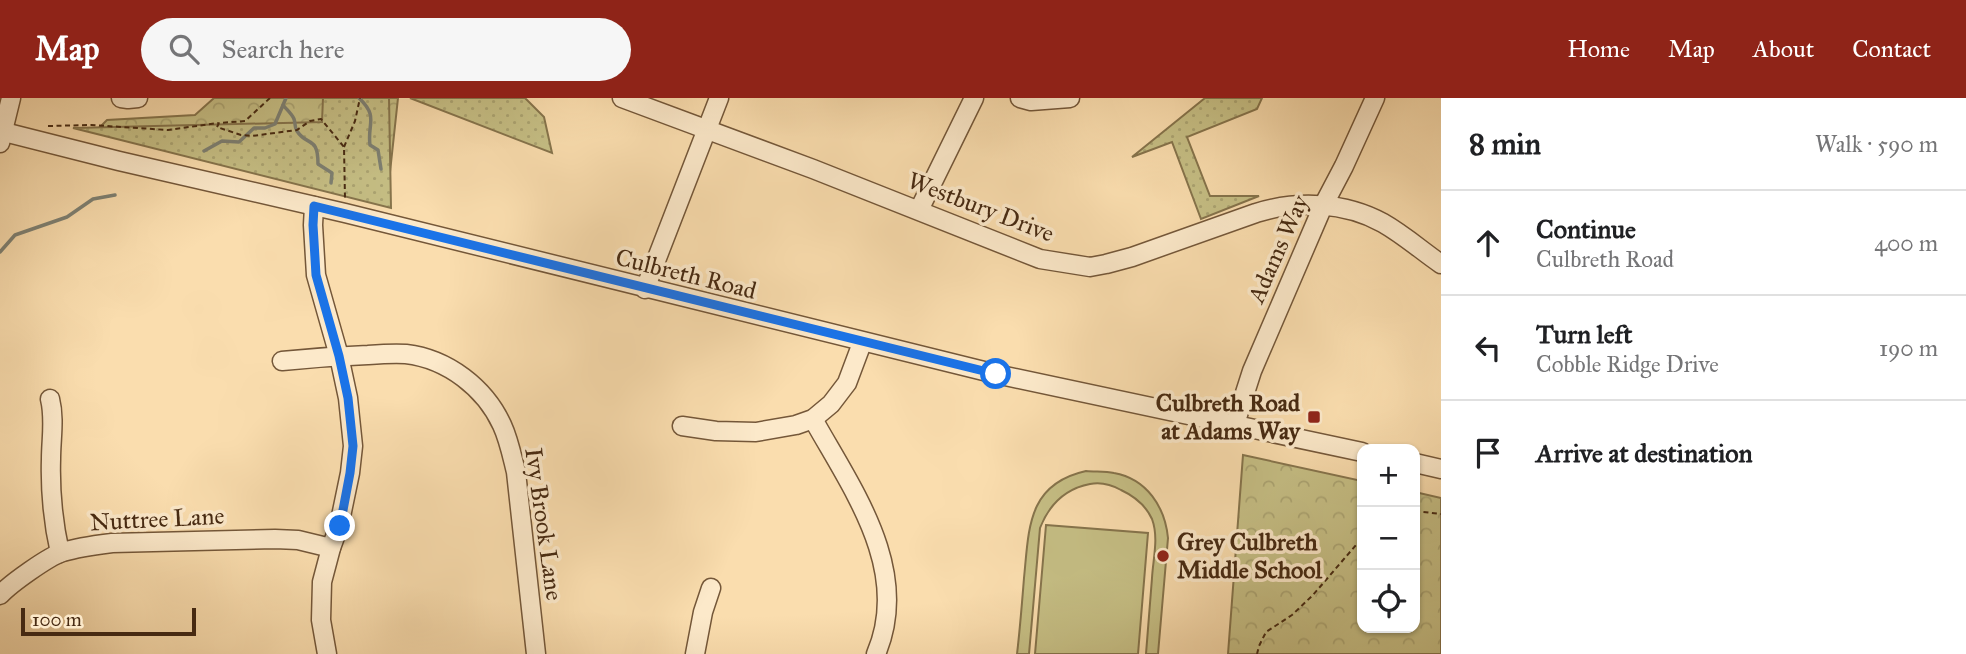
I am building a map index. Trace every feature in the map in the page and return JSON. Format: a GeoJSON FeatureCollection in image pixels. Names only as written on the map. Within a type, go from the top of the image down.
{"type":"FeatureCollection","features":[{"type":"Feature","properties":{"kind":"street"},"geometry":{"type":"LineString","coordinates":[[1,135],[11,98]]}},
{"type":"Feature","properties":{"kind":"street"},"geometry":{"type":"LineString","coordinates":[[121,98],[138,98]]}},
{"type":"Feature","properties":{"kind":"street","name":"Westbury Drive"},"geometry":{"type":"LineString","coordinates":[[622,98],[919,210],[1040,259],[1090,267],[1132,257],[1276,207],[1299,204],[1345,209],[1369,216],[1441,264]]}},
{"type":"Feature","properties":{"kind":"street"},"geometry":{"type":"LineString","coordinates":[[645,289],[719,98]]}},
{"type":"Feature","properties":{"kind":"street"},"geometry":{"type":"LineString","coordinates":[[919,210],[974,98]]}},
{"type":"Feature","properties":{"kind":"street"},"geometry":{"type":"LineString","coordinates":[[1020,98],[1031,101],[1070,98]]}},
{"type":"Feature","properties":{"kind":"street","name":"Adams Way"},"geometry":{"type":"LineString","coordinates":[[1235,424],[1252,371],[1323,206],[1375,98]]}},
{"type":"Feature","properties":{"kind":"street","name":"Culbreth Road"},"geometry":{"type":"LineString","coordinates":[[1,135],[314,206],[862,343],[1357,451]]}},
{"type":"Feature","properties":{"kind":"street"},"geometry":{"type":"LineString","coordinates":[[314,206],[316,275],[348,398],[353,454],[340,526],[322,582],[320,602],[327,654]]}},
{"type":"Feature","properties":{"kind":"street"},"geometry":{"type":"LineString","coordinates":[[682,426],[716,431],[756,432],[813,419],[831,404],[847,383],[862,343]]}},
{"type":"Feature","properties":{"kind":"street","name":"Ivy Brook Lane"},"geometry":{"type":"LineString","coordinates":[[282,361],[407,354],[442,364],[458,374],[489,402],[510,444],[516,472],[536,654]]}},
{"type":"Feature","properties":{"kind":"street"},"geometry":{"type":"LineString","coordinates":[[50,399],[53,416],[52,501],[60,553]]}},
{"type":"Feature","properties":{"kind":"street"},"geometry":{"type":"LineString","coordinates":[[813,419],[848,477],[867,515],[877,543],[884,571],[887,602],[884,634],[876,654]]}},
{"type":"Feature","properties":{"kind":"street"},"geometry":{"type":"LineString","coordinates":[[1420,464],[1441,469]]}},
{"type":"Feature","properties":{"kind":"street","name":"Nuttree Lane"},"geometry":{"type":"LineString","coordinates":[[0,595],[60,553],[92,545],[242,539],[298,540],[331,548]]}},
{"type":"Feature","properties":{"kind":"street"},"geometry":{"type":"LineString","coordinates":[[695,654],[711,588]]}},
{"type":"Feature","properties":{"kind":"path"},"geometry":{"type":"LineString","coordinates":[[48,126],[91,125],[168,130],[245,121],[270,98]]}},
{"type":"Feature","properties":{"kind":"path"},"geometry":{"type":"LineString","coordinates":[[345,214],[344,147],[355,121],[360,98]]}},
{"type":"Feature","properties":{"kind":"path"},"geometry":{"type":"LineString","coordinates":[[219,123],[217,127],[252,136],[297,130],[310,121],[321,119],[344,147]]}},
{"type":"Feature","properties":{"kind":"path"},"geometry":{"type":"LineString","coordinates":[[1420,512],[1441,514]]}},
{"type":"Feature","properties":{"kind":"path"},"geometry":{"type":"LineString","coordinates":[[1257,654],[1266,632],[1292,615],[1314,595],[1357,544]]}},
{"type":"Feature","properties":{"kind":"green space"},"geometry":{"type":"Polygon","coordinates":[[[214,98],[398,98],[387,200],[95,132],[107,120],[195,115],[214,98]]]}},
{"type":"Feature","properties":{"kind":"green space"},"geometry":{"type":"Polygon","coordinates":[[[323,98],[389,98],[391,208],[73,128],[322,122],[323,98]]]}},
{"type":"Feature","properties":{"kind":"green space"},"geometry":{"type":"Polygon","coordinates":[[[410,98],[525,98],[544,117],[552,153],[410,98]]]}},
{"type":"Feature","properties":{"kind":"green space"},"geometry":{"type":"Polygon","coordinates":[[[1205,98],[1262,98],[1257,109],[1187,137],[1210,196],[1259,196],[1201,219],[1172,142],[1132,157],[1205,98]]]}},
{"type":"Feature","properties":{"kind":"green space"},"geometry":{"type":"Polygon","coordinates":[[[1243,455],[1357,480],[1357,633],[1420,633],[1420,493],[1441,498],[1441,654],[1228,654],[1243,455]]]}},
{"type":"Feature","properties":{"kind":"green space"},"geometry":{"type":"Polygon","coordinates":[[[1086,471],[1114,473],[1136,481],[1152,496],[1163,516],[1168,538],[1158,654],[1146,654],[1155,541],[1152,519],[1143,506],[1130,495],[1098,483],[1081,486],[1065,494],[1053,505],[1040,528],[1029,654],[1017,654],[1030,526],[1035,511],[1052,486],[1067,477],[1086,471]]]}},
{"type":"Feature","properties":{"kind":"green space"},"geometry":{"type":"Polygon","coordinates":[[[1046,525],[1148,533],[1138,654],[1035,654],[1046,525]]]}},
{"type":"Feature","properties":{"kind":"waterway"},"geometry":{"type":"LineString","coordinates":[[204,151],[222,141],[239,142],[254,128],[275,124],[286,98]]}},
{"type":"Feature","properties":{"kind":"waterway"},"geometry":{"type":"LineString","coordinates":[[359,98],[369,110],[370,145],[378,150],[381,169]]}},
{"type":"Feature","properties":{"kind":"waterway"},"geometry":{"type":"LineString","coordinates":[[283,105],[293,117],[297,131],[314,145],[318,164],[332,173],[331,183]]}},
{"type":"Feature","properties":{"kind":"waterway"},"geometry":{"type":"LineString","coordinates":[[0,252],[15,235],[67,217],[93,199],[115,195]]}},
{"type":"Feature","properties":{"kind":"place","name":"Culbreth Road at Adams Way"},"geometry":{"type":"Point","coordinates":[1314,417]}},
{"type":"Feature","properties":{"kind":"place","name":"Grey Culbreth Middle School"},"geometry":{"type":"Point","coordinates":[1163,556]}},
{"type":"Feature","properties":{"kind":"route"},"geometry":{"type":"LineString","coordinates":[[340,526],[353,446],[348,398],[339,356],[316,275],[314,206],[996,374]]}}]}
